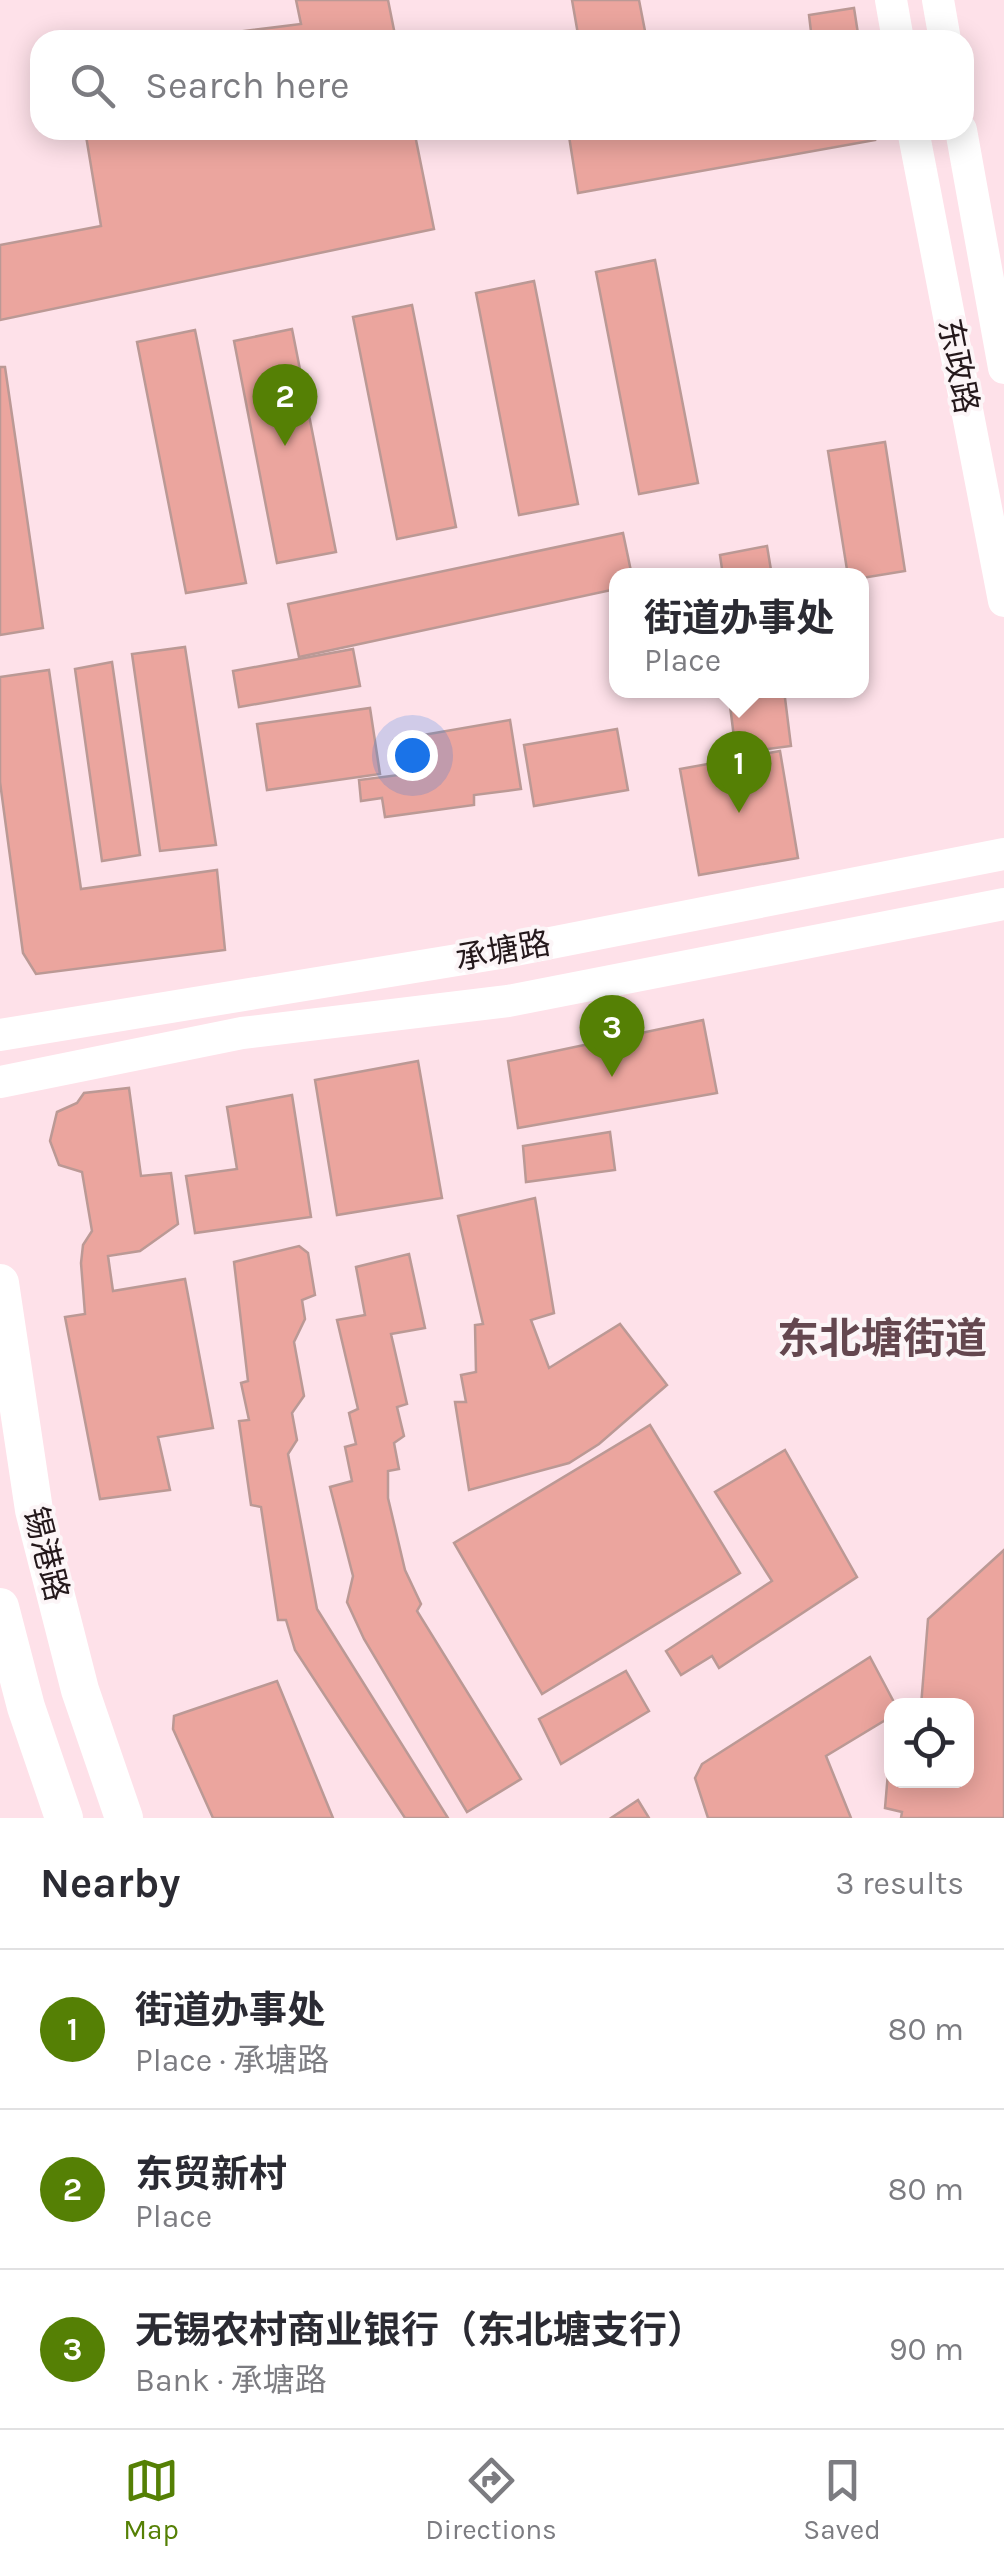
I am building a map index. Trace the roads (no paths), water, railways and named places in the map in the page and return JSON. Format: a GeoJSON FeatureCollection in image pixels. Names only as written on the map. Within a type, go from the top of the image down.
{"type":"FeatureCollection","features":[{"type":"Feature","properties":{"kind":"main road","name":"锡港路"},"geometry":{"type":"LineString","coordinates":[[0,1283],[34,1510],[80,1690],[124,1818]]}},
{"type":"Feature","properties":{"kind":"main road","name":"锡港路"},"geometry":{"type":"LineString","coordinates":[[0,1607],[26,1707],[64,1818]]}},
{"type":"Feature","properties":{"kind":"street"},"geometry":{"type":"LineString","coordinates":[[890,0],[896,30]]}},
{"type":"Feature","properties":{"kind":"street"},"geometry":{"type":"LineString","coordinates":[[938,0],[943,30]]}},
{"type":"Feature","properties":{"kind":"street","name":"东政路"},"geometry":{"type":"LineString","coordinates":[[915,140],[1004,601]]}},
{"type":"Feature","properties":{"kind":"street","name":"东政路"},"geometry":{"type":"LineString","coordinates":[[963,140],[1004,368]]}},
{"type":"Feature","properties":{"kind":"street","name":"承塘路"},"geometry":{"type":"LineString","coordinates":[[0,1035],[500,953],[1004,854]]}},
{"type":"Feature","properties":{"kind":"street","name":"承塘路"},"geometry":{"type":"LineString","coordinates":[[0,1082],[242,1034],[508,1002],[1004,904]]}},
{"type":"Feature","properties":{"kind":"place","name":"东贸新村"},"geometry":{"type":"Point","coordinates":[285,446]}},
{"type":"Feature","properties":{"kind":"place","name":"街道办事处"},"geometry":{"type":"Point","coordinates":[739,813]}},
{"type":"Feature","properties":{"kind":"place","name":"无锡农村商业银行（东北塘支行）"},"geometry":{"type":"Point","coordinates":[612,1077]}},
{"type":"Feature","properties":{"kind":"district","name":"东北塘街道"},"geometry":{"type":"Point","coordinates":[882,1339]}}]}
